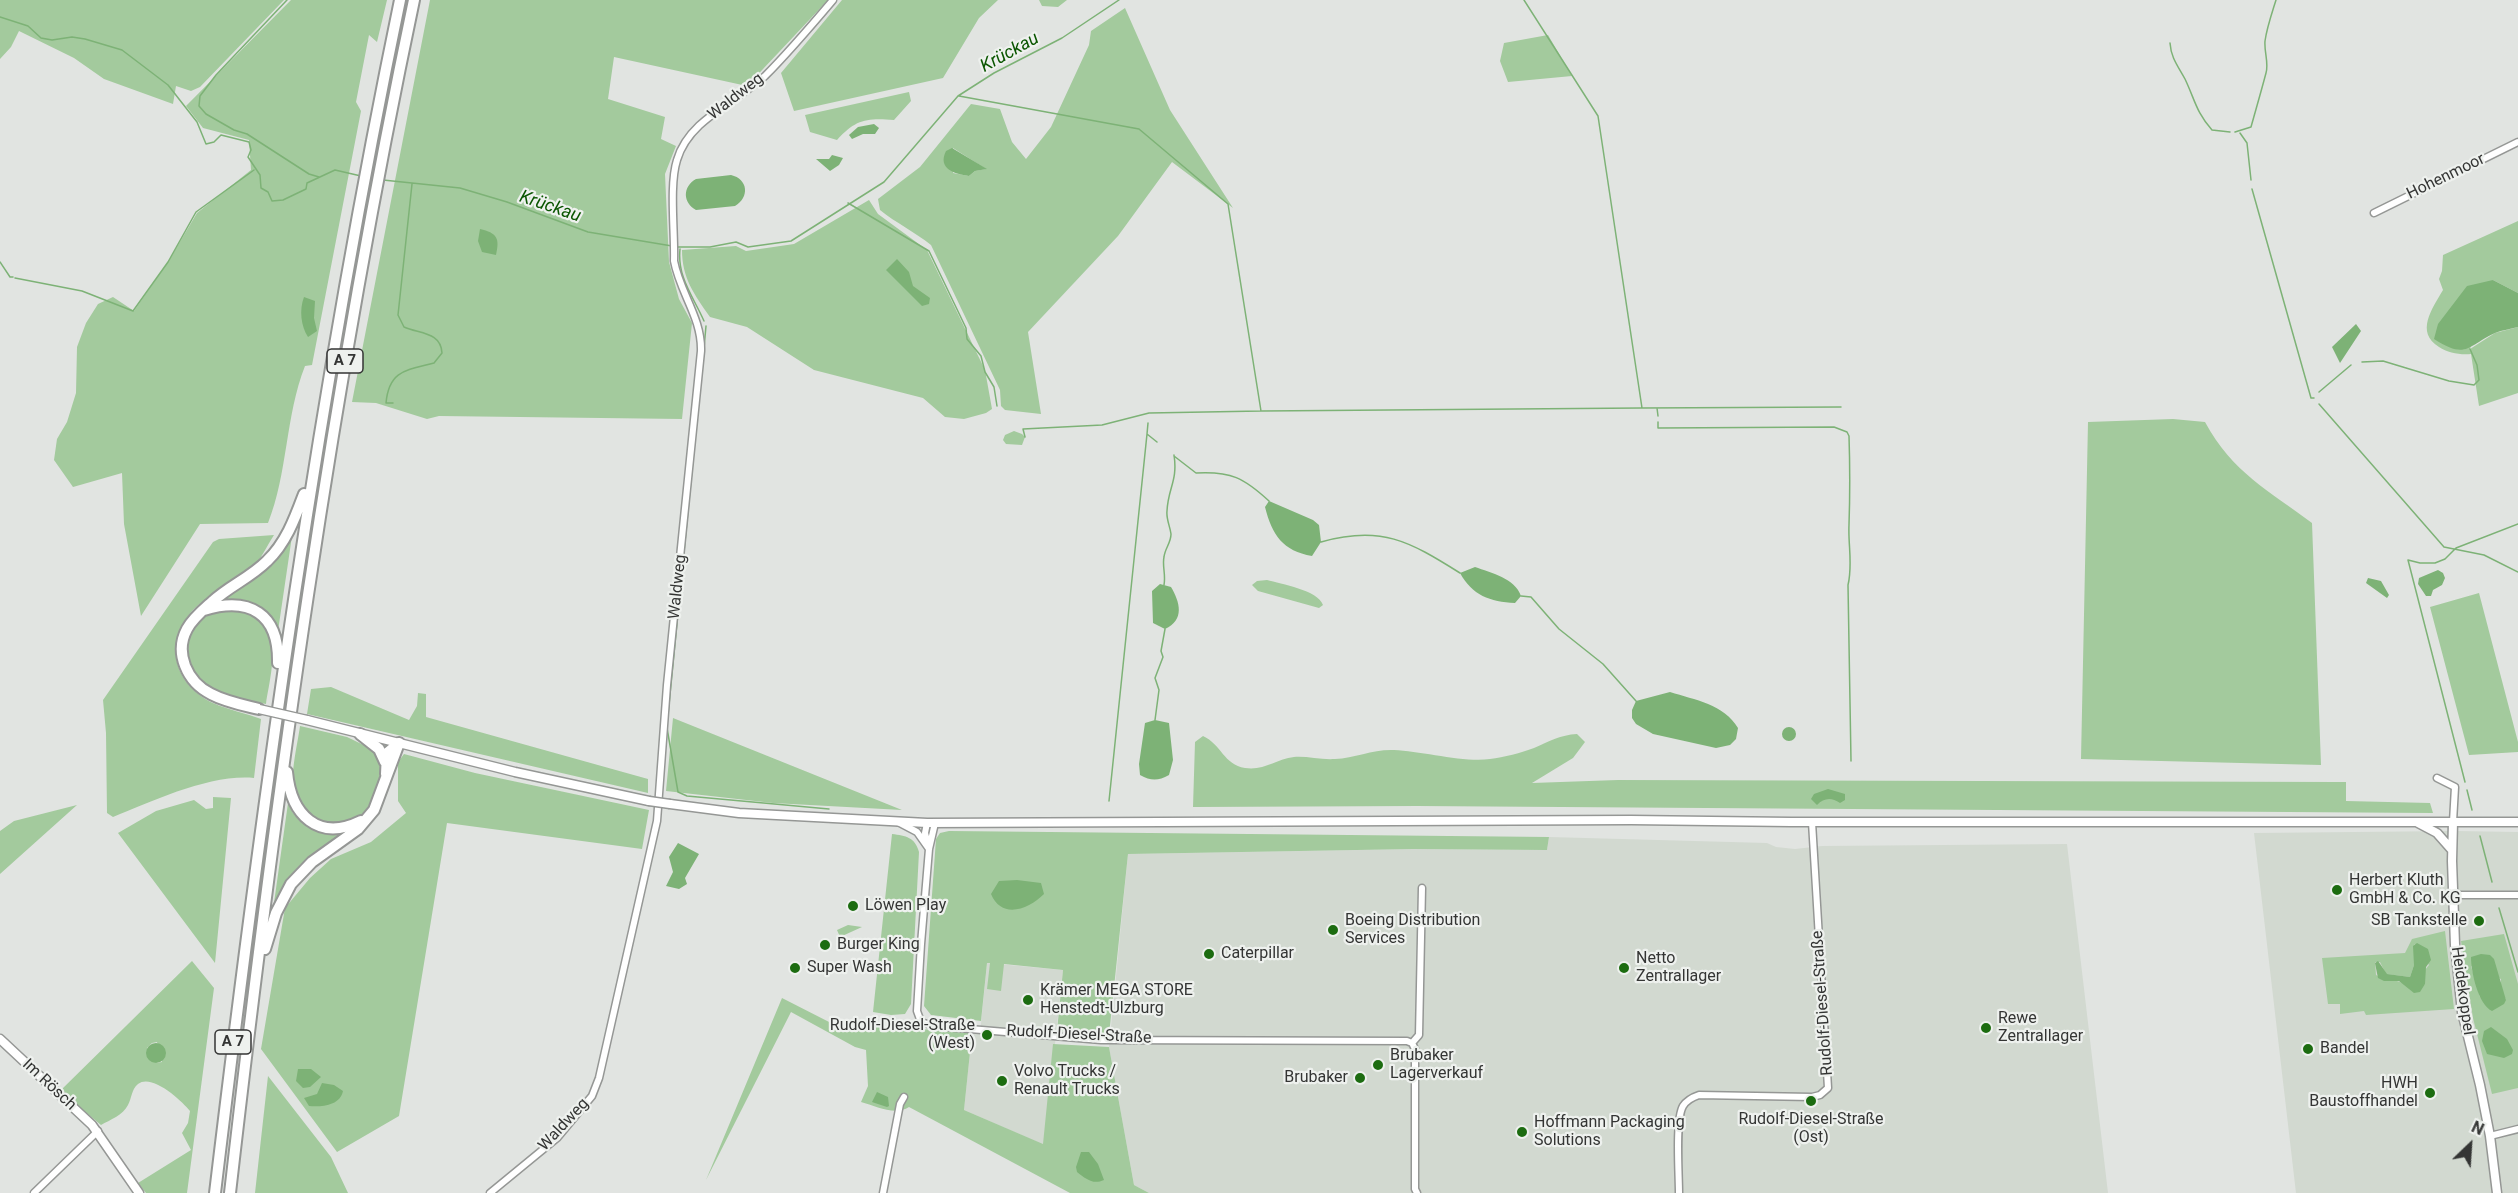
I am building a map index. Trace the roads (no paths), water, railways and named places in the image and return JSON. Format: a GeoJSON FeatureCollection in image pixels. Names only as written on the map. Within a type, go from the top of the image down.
{"type":"FeatureCollection","features":[{"type":"Feature","properties":{"kind":"highway","name":"A 7"},"geometry":{"type":"LineString","coordinates":[[215,1193],[278,699],[312,474],[363,181],[400,0]]}},
{"type":"Feature","properties":{"kind":"highway","name":"A 7"},"geometry":{"type":"LineString","coordinates":[[230,1193],[285,755],[324,485],[377,185],[414,0]]}},
{"type":"Feature","properties":{"kind":"highway"},"geometry":{"type":"LineString","coordinates":[[259,709],[211,694],[197,684],[183,662],[183,641],[188,628],[201,611],[214,599],[253,574],[279,548],[294,522],[312,474]]}},
{"type":"Feature","properties":{"kind":"highway"},"geometry":{"type":"LineString","coordinates":[[201,611],[222,605],[239,605],[257,612],[268,623],[276,637],[278,649],[278,699]]}},
{"type":"Feature","properties":{"kind":"highway"},"geometry":{"type":"LineString","coordinates":[[360,734],[379,749],[386,762]]}},
{"type":"Feature","properties":{"kind":"highway"},"geometry":{"type":"LineString","coordinates":[[386,778],[388,750],[399,743]]}},
{"type":"Feature","properties":{"kind":"highway"},"geometry":{"type":"LineString","coordinates":[[255,981],[276,913],[288,889],[312,862],[354,832],[367,819],[379,801],[399,743]]}},
{"type":"Feature","properties":{"kind":"highway"},"geometry":{"type":"LineString","coordinates":[[285,755],[290,795],[299,811],[308,820],[334,829],[367,819]]}},
{"type":"Feature","properties":{"kind":"main road"},"geometry":{"type":"LineString","coordinates":[[259,709],[526,775],[649,801],[739,813],[897,822],[1631,820],[2518,822]]}},
{"type":"Feature","properties":{"kind":"main road"},"geometry":{"type":"LineString","coordinates":[[2417,822],[2437,833],[2452,850]]}},
{"type":"Feature","properties":{"kind":"main road","name":"Heidekoppel"},"geometry":{"type":"LineString","coordinates":[[2453,822],[2455,944],[2462,1012],[2490,1136],[2497,1193]]}},
{"type":"Feature","properties":{"kind":"main road","name":"Im Rösch"},"geometry":{"type":"LineString","coordinates":[[0,1039],[98,1131],[140,1193]]}},
{"type":"Feature","properties":{"kind":"street","name":"Waldweg"},"geometry":{"type":"LineString","coordinates":[[490,1193],[557,1138],[592,1096],[599,1078],[657,821],[667,685],[702,336],[676,274],[674,256],[676,162],[684,143],[696,128],[753,87],[833,0]]}},
{"type":"Feature","properties":{"kind":"street","name":"Hohenmoor"},"geometry":{"type":"LineString","coordinates":[[2374,213],[2518,142]]}},
{"type":"Feature","properties":{"kind":"street"},"geometry":{"type":"LineString","coordinates":[[2437,778],[2455,787],[2453,822]]}},
{"type":"Feature","properties":{"kind":"street"},"geometry":{"type":"LineString","coordinates":[[897,822],[917,832],[929,849]]}},
{"type":"Feature","properties":{"kind":"street","name":"Rudolf-Diesel-Straße"},"geometry":{"type":"LineString","coordinates":[[1679,1193],[1679,1120],[1687,1101],[1699,1095],[1812,1097],[1820,1095],[1828,1088],[1812,822]]}},
{"type":"Feature","properties":{"kind":"street","name":"Rudolf-Diesel-Straße"},"geometry":{"type":"LineString","coordinates":[[931,823],[917,1011],[918,1019],[925,1024],[1101,1040],[1400,1040],[1412,1043]]}},
{"type":"Feature","properties":{"kind":"street"},"geometry":{"type":"LineString","coordinates":[[1417,1193],[1415,1189],[1415,1049],[1412,1043],[1419,1035],[1422,888]]}},
{"type":"Feature","properties":{"kind":"street"},"geometry":{"type":"LineString","coordinates":[[2453,896],[2518,895]]}},
{"type":"Feature","properties":{"kind":"street"},"geometry":{"type":"LineString","coordinates":[[883,1193],[900,1104],[904,1097]]}},
{"type":"Feature","properties":{"kind":"street"},"geometry":{"type":"LineString","coordinates":[[2490,1136],[2518,1129]]}},
{"type":"Feature","properties":{"kind":"street"},"geometry":{"type":"LineString","coordinates":[[33,1193],[98,1131]]}},
{"type":"Feature","properties":{"kind":"waterway"},"geometry":{"type":"LineString","coordinates":[[287,0],[216,75],[200,96],[199,106],[206,114],[234,130],[247,134],[309,174],[319,177]]}},
{"type":"Feature","properties":{"kind":"waterway","name":"Krückau"},"geometry":{"type":"LineString","coordinates":[[677,247],[710,247],[736,242],[748,247],[791,241],[884,182],[958,96],[994,73],[1062,38],[1119,0]]}},
{"type":"Feature","properties":{"kind":"waterway"},"geometry":{"type":"LineString","coordinates":[[1524,0],[1598,116],[1642,408],[1841,407]]}},
{"type":"Feature","properties":{"kind":"waterway"},"geometry":{"type":"LineString","coordinates":[[2235,132],[2251,127],[2267,69],[2265,41],[2276,0]]}},
{"type":"Feature","properties":{"kind":"waterway","name":"Krückau"},"geometry":{"type":"LineString","coordinates":[[0,17],[28,26],[41,38],[52,40],[72,37],[122,50],[168,85],[197,122],[206,144],[214,142],[221,135],[249,142],[251,150],[248,157],[260,175],[261,188],[268,192],[272,201],[283,200],[306,189],[307,183],[335,170],[361,176]]}},
{"type":"Feature","properties":{"kind":"waterway"},"geometry":{"type":"LineString","coordinates":[[2170,43],[2173,58],[2202,117],[2212,130],[2230,132]]}},
{"type":"Feature","properties":{"kind":"waterway"},"geometry":{"type":"LineString","coordinates":[[959,96],[1139,129],[1228,204],[1261,411],[1149,413],[1102,425],[1023,429],[1025,437]]}},
{"type":"Feature","properties":{"kind":"waterway"},"geometry":{"type":"LineString","coordinates":[[2240,133],[2247,143],[2251,180]]}},
{"type":"Feature","properties":{"kind":"waterway"},"geometry":{"type":"LineString","coordinates":[[15,278],[82,291],[133,311],[168,262],[196,212],[254,170]]}},
{"type":"Feature","properties":{"kind":"waterway","name":"Krückau"},"geometry":{"type":"LineString","coordinates":[[383,180],[460,188],[507,202],[588,232],[672,246]]}},
{"type":"Feature","properties":{"kind":"waterway"},"geometry":{"type":"LineString","coordinates":[[393,403],[386,403],[388,392],[395,378],[408,370],[434,363],[442,353],[441,346],[434,337],[404,327],[398,315],[412,184]]}},
{"type":"Feature","properties":{"kind":"waterway"},"geometry":{"type":"LineString","coordinates":[[2252,189],[2311,398],[2314,398]]}},
{"type":"Feature","properties":{"kind":"waterway"},"geometry":{"type":"LineString","coordinates":[[848,203],[929,251],[966,328],[967,339],[981,356],[985,372],[994,387],[997,406]]}},
{"type":"Feature","properties":{"kind":"waterway"},"geometry":{"type":"LineString","coordinates":[[680,249],[683,277],[704,321]]}},
{"type":"Feature","properties":{"kind":"waterway"},"geometry":{"type":"LineString","coordinates":[[0,262],[10,277],[13,277]]}},
{"type":"Feature","properties":{"kind":"waterway"},"geometry":{"type":"LineString","coordinates":[[703,359],[706,326]]}},
{"type":"Feature","properties":{"kind":"waterway"},"geometry":{"type":"LineString","coordinates":[[2362,362],[2383,361],[2449,381],[2474,385],[2479,380],[2477,365],[2470,349]]}},
{"type":"Feature","properties":{"kind":"waterway"},"geometry":{"type":"LineString","coordinates":[[2319,392],[2351,365]]}},
{"type":"Feature","properties":{"kind":"waterway"},"geometry":{"type":"LineString","coordinates":[[2319,404],[2444,547],[2484,555],[2518,572]]}},
{"type":"Feature","properties":{"kind":"waterway"},"geometry":{"type":"LineString","coordinates":[[1262,411],[1641,408]]}},
{"type":"Feature","properties":{"kind":"waterway"},"geometry":{"type":"LineString","coordinates":[[1657,408],[1658,416]]}},
{"type":"Feature","properties":{"kind":"waterway"},"geometry":{"type":"LineString","coordinates":[[668,715],[698,409]]}},
{"type":"Feature","properties":{"kind":"waterway"},"geometry":{"type":"LineString","coordinates":[[1658,422],[1658,428],[1834,427],[1847,432],[1850,469],[1848,585],[1851,761]]}},
{"type":"Feature","properties":{"kind":"waterway"},"geometry":{"type":"LineString","coordinates":[[1148,423],[1147,434],[1157,442]]}},
{"type":"Feature","properties":{"kind":"waterway"},"geometry":{"type":"LineString","coordinates":[[1109,801],[1147,434]]}},
{"type":"Feature","properties":{"kind":"waterway"},"geometry":{"type":"LineString","coordinates":[[1164,585],[1164,560],[1171,534],[1167,514],[1175,471],[1174,455]]}},
{"type":"Feature","properties":{"kind":"waterway"},"geometry":{"type":"LineString","coordinates":[[1174,456],[1196,473],[1219,473],[1236,478],[1269,501]]}},
{"type":"Feature","properties":{"kind":"waterway"},"geometry":{"type":"LineString","coordinates":[[2465,782],[2408,560],[2435,563],[2445,559],[2456,548],[2518,524]]}},
{"type":"Feature","properties":{"kind":"waterway"},"geometry":{"type":"LineString","coordinates":[[1321,542],[1361,535],[1394,539],[1425,552],[1460,573]]}},
{"type":"Feature","properties":{"kind":"waterway"},"geometry":{"type":"LineString","coordinates":[[1521,596],[1531,597],[1559,629],[1603,664],[1636,701]]}},
{"type":"Feature","properties":{"kind":"waterway"},"geometry":{"type":"LineString","coordinates":[[1155,720],[1159,690],[1155,678],[1163,657],[1161,651],[1165,629]]}},
{"type":"Feature","properties":{"kind":"waterway"},"geometry":{"type":"LineString","coordinates":[[667,728],[678,792],[687,796],[829,809]]}},
{"type":"Feature","properties":{"kind":"waterway"},"geometry":{"type":"LineString","coordinates":[[2467,790],[2472,810]]}},
{"type":"Feature","properties":{"kind":"waterway"},"geometry":{"type":"LineString","coordinates":[[2480,836],[2492,882]]}},
{"type":"Feature","properties":{"kind":"waterway"},"geometry":{"type":"LineString","coordinates":[[2499,908],[2518,972]]}},
{"type":"Feature","properties":{"kind":"place","name":"Herbert Kluth GmbH & Co. KG"},"geometry":{"type":"Point","coordinates":[2337,890]}},
{"type":"Feature","properties":{"kind":"place","name":"Löwen Play"},"geometry":{"type":"Point","coordinates":[853,906]}},
{"type":"Feature","properties":{"kind":"place","name":"SB Tankstelle"},"geometry":{"type":"Point","coordinates":[2479,921]}},
{"type":"Feature","properties":{"kind":"place","name":"Boeing Distribution Services"},"geometry":{"type":"Point","coordinates":[1333,930]}},
{"type":"Feature","properties":{"kind":"place","name":"Burger King"},"geometry":{"type":"Point","coordinates":[825,945]}},
{"type":"Feature","properties":{"kind":"place","name":"Caterpillar"},"geometry":{"type":"Point","coordinates":[1209,954]}},
{"type":"Feature","properties":{"kind":"place","name":"Super Wash"},"geometry":{"type":"Point","coordinates":[795,968]}},
{"type":"Feature","properties":{"kind":"place","name":"Netto Zentrallager"},"geometry":{"type":"Point","coordinates":[1624,968]}},
{"type":"Feature","properties":{"kind":"place","name":"Krämer MEGA STORE Henstedt-Ulzburg"},"geometry":{"type":"Point","coordinates":[1028,1000]}},
{"type":"Feature","properties":{"kind":"place","name":"Rewe Zentrallager"},"geometry":{"type":"Point","coordinates":[1986,1028]}},
{"type":"Feature","properties":{"kind":"place","name":"Rudolf-Diesel-Straße (West)"},"geometry":{"type":"Point","coordinates":[987,1035]}},
{"type":"Feature","properties":{"kind":"place","name":"Bandel"},"geometry":{"type":"Point","coordinates":[2308,1049]}},
{"type":"Feature","properties":{"kind":"place","name":"Brubaker Lagerverkauf"},"geometry":{"type":"Point","coordinates":[1378,1065]}},
{"type":"Feature","properties":{"kind":"place","name":"Brubaker"},"geometry":{"type":"Point","coordinates":[1360,1078]}},
{"type":"Feature","properties":{"kind":"place","name":"Volvo Trucks / Renault Trucks"},"geometry":{"type":"Point","coordinates":[1002,1081]}},
{"type":"Feature","properties":{"kind":"place","name":"HWH Baustoffhandel"},"geometry":{"type":"Point","coordinates":[2430,1093]}},
{"type":"Feature","properties":{"kind":"place","name":"Rudolf-Diesel-Straße (Ost)"},"geometry":{"type":"Point","coordinates":[1811,1101]}},
{"type":"Feature","properties":{"kind":"place","name":"Hoffmann Packaging Solutions"},"geometry":{"type":"Point","coordinates":[1522,1132]}}]}
